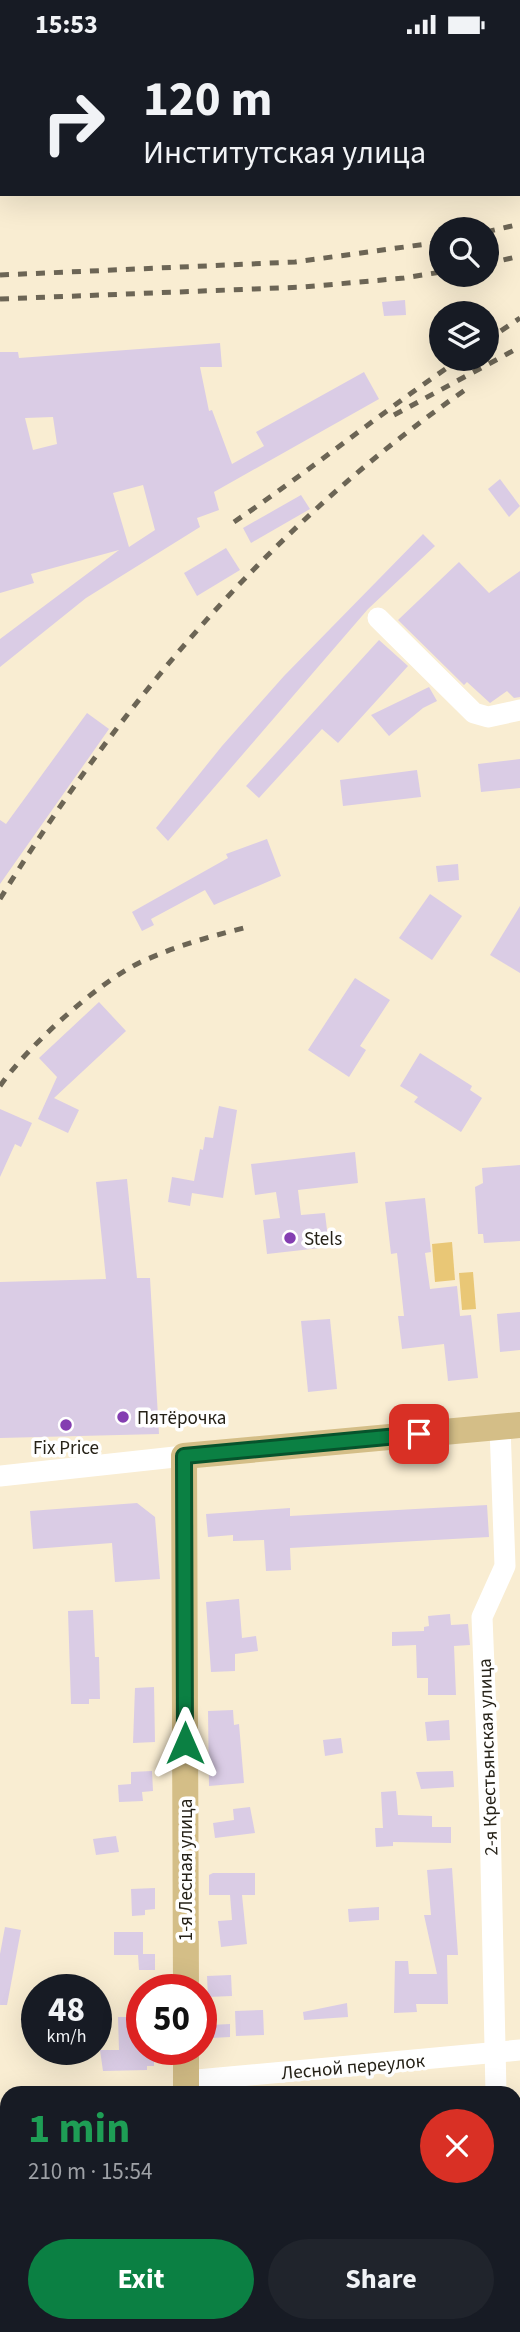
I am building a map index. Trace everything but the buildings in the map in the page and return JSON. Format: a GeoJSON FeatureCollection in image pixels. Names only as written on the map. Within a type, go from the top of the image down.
{"type":"FeatureCollection","features":[{"type":"Feature","properties":{"kind":"main road"},"geometry":{"type":"LineString","coordinates":[[184,1456],[510,1426]]}},
{"type":"Feature","properties":{"kind":"main road","name":"1-я Лесная улица"},"geometry":{"type":"LineString","coordinates":[[184,1456],[186,1974]]}},
{"type":"Feature","properties":{"kind":"main road"},"geometry":{"type":"LineString","coordinates":[[186,2065],[186,2086]]}},
{"type":"Feature","properties":{"kind":"street"},"geometry":{"type":"LineString","coordinates":[[378,618],[474,712],[488,717],[520,710]]}},
{"type":"Feature","properties":{"kind":"street","name":"2-я Крестьянская улица"},"geometry":{"type":"LineString","coordinates":[[496,2086],[491,1818],[482,1617],[505,1566],[510,1426]]}},
{"type":"Feature","properties":{"kind":"street"},"geometry":{"type":"LineString","coordinates":[[0,1476],[184,1456]]}},
{"type":"Feature","properties":{"kind":"street","name":"Лесной переулок"},"geometry":{"type":"LineString","coordinates":[[195,2086],[520,2050]]}},
{"type":"Feature","properties":{"kind":"shaded area"},"geometry":{"type":"Polygon","coordinates":[[[452,1242],[455,1280],[435,1282],[432,1244],[452,1242]]]}},
{"type":"Feature","properties":{"kind":"shaded area"},"geometry":{"type":"Polygon","coordinates":[[[473,1272],[476,1309],[462,1310],[459,1273],[473,1272]]]}},
{"type":"Feature","properties":{"kind":"railway"},"geometry":{"type":"LineString","coordinates":[[499,229],[520,224]]}},
{"type":"Feature","properties":{"kind":"railway"},"geometry":{"type":"LineString","coordinates":[[0,275],[295,262],[429,244]]}},
{"type":"Feature","properties":{"kind":"railway"},"geometry":{"type":"LineString","coordinates":[[499,261],[520,256]]}},
{"type":"Feature","properties":{"kind":"railway"},"geometry":{"type":"LineString","coordinates":[[0,299],[304,287],[429,274]]}},
{"type":"Feature","properties":{"kind":"railway"},"geometry":{"type":"LineString","coordinates":[[499,332],[520,318]]}},
{"type":"Feature","properties":{"kind":"railway"},"geometry":{"type":"LineString","coordinates":[[394,415],[520,347]]}},
{"type":"Feature","properties":{"kind":"railway"},"geometry":{"type":"LineString","coordinates":[[234,522],[443,371]]}},
{"type":"Feature","properties":{"kind":"railway"},"geometry":{"type":"LineString","coordinates":[[0,899],[97,755],[150,686],[206,620],[266,557],[328,498],[395,442],[465,390]]}},
{"type":"Feature","properties":{"kind":"railway"},"geometry":{"type":"LineString","coordinates":[[0,1086],[27,1053],[64,1017],[124,971],[180,946],[248,927]]}},
{"type":"Feature","properties":{"kind":"place","name":"Stels"},"geometry":{"type":"Point","coordinates":[290,1238]}},
{"type":"Feature","properties":{"kind":"place","name":"Пятёрочка"},"geometry":{"type":"Point","coordinates":[123,1417]}},
{"type":"Feature","properties":{"kind":"place","name":"Fix Price"},"geometry":{"type":"Point","coordinates":[66,1425]}},
{"type":"Feature","properties":{"kind":"route"},"geometry":{"type":"LineString","coordinates":[[185,1743],[184,1456],[419,1434]]}}]}
